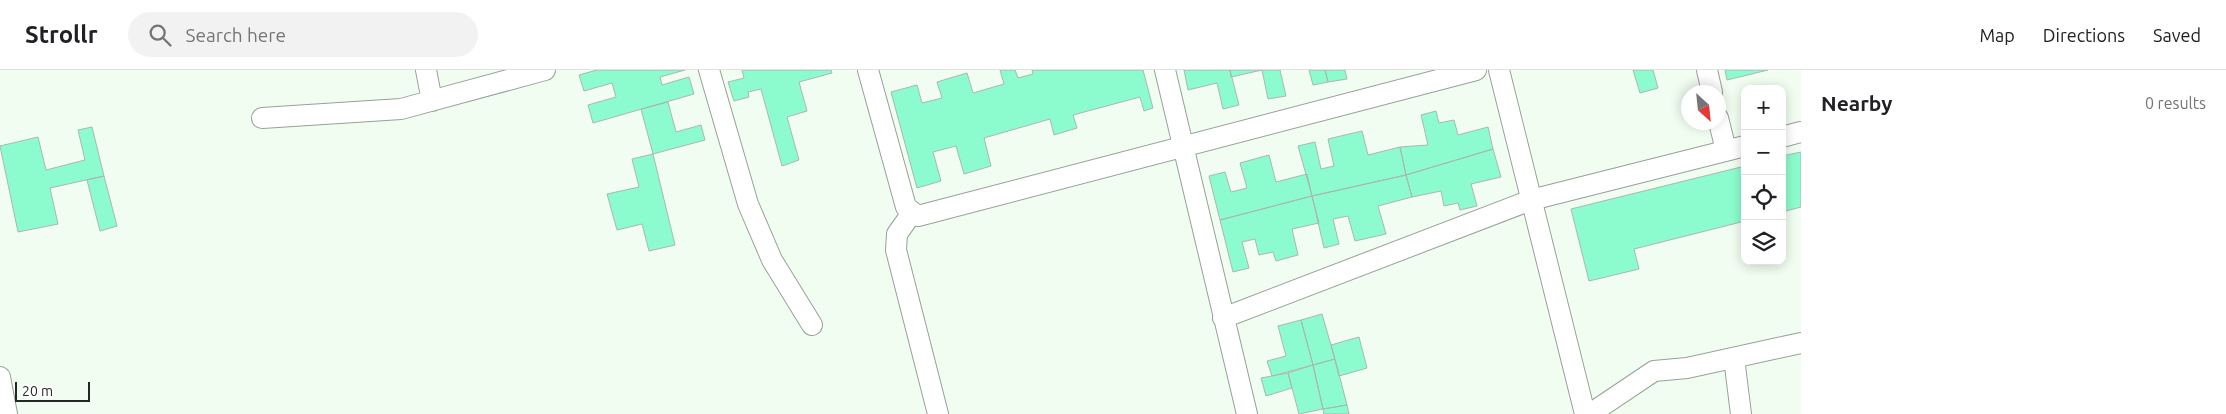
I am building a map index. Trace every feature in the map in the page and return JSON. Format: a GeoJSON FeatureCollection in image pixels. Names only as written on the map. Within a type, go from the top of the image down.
{"type":"FeatureCollection","features":[{"type":"Feature","properties":{"kind":"street"},"geometry":{"type":"LineString","coordinates":[[426,70],[432,101]]}},
{"type":"Feature","properties":{"kind":"street"},"geometry":{"type":"LineString","coordinates":[[262,118],[401,109],[545,70]]}},
{"type":"Feature","properties":{"kind":"street"},"geometry":{"type":"LineString","coordinates":[[709,70],[748,204],[772,260],[812,325]]}},
{"type":"Feature","properties":{"kind":"street"},"geometry":{"type":"LineString","coordinates":[[868,70],[906,207],[912,214],[926,215],[1183,145],[1476,70]]}},
{"type":"Feature","properties":{"kind":"street"},"geometry":{"type":"LineString","coordinates":[[1165,70],[1247,414]]}},
{"type":"Feature","properties":{"kind":"street"},"geometry":{"type":"LineString","coordinates":[[1499,70],[1585,414]]}},
{"type":"Feature","properties":{"kind":"street"},"geometry":{"type":"LineString","coordinates":[[1707,70],[1710,85]]}},
{"type":"Feature","properties":{"kind":"street"},"geometry":{"type":"LineString","coordinates":[[1223,318],[1532,200],[1735,148],[1725,130]]}},
{"type":"Feature","properties":{"kind":"street"},"geometry":{"type":"LineString","coordinates":[[1786,135],[1801,132]]}},
{"type":"Feature","properties":{"kind":"street"},"geometry":{"type":"LineString","coordinates":[[912,214],[897,234],[896,250],[938,414]]}},
{"type":"Feature","properties":{"kind":"street"},"geometry":{"type":"LineString","coordinates":[[1590,414],[1654,371],[1687,368],[1801,343]]}},
{"type":"Feature","properties":{"kind":"street"},"geometry":{"type":"LineString","coordinates":[[1734,358],[1741,414]]}},
{"type":"Feature","properties":{"kind":"street"},"geometry":{"type":"LineString","coordinates":[[0,377],[7,414]]}},
{"type":"Feature","properties":{"kind":"building"},"geometry":{"type":"Polygon","coordinates":[[[597,70],[685,70],[660,77],[662,85],[689,77],[694,94],[593,123],[588,105],[616,97],[612,83],[584,91],[579,75],[597,70]]]}},
{"type":"Feature","properties":{"kind":"building"},"geometry":{"type":"Polygon","coordinates":[[[742,70],[831,70],[832,73],[799,82],[807,111],[787,117],[799,160],[782,166],[761,89],[748,92],[749,97],[734,101],[728,82],[744,78],[742,70]]]}},
{"type":"Feature","properties":{"kind":"building"},"geometry":{"type":"Polygon","coordinates":[[[1000,70],[1015,70],[1018,78],[1033,74],[1032,70],[1143,70],[1153,108],[1144,111],[1140,97],[1073,115],[1077,128],[1054,135],[1050,119],[984,138],[991,166],[964,174],[956,146],[933,152],[941,181],[917,188],[891,92],[917,85],[922,103],[942,98],[937,82],[967,73],[973,93],[1004,84],[1000,70]]]}},
{"type":"Feature","properties":{"kind":"building"},"geometry":{"type":"Polygon","coordinates":[[[1184,70],[1230,70],[1239,105],[1223,109],[1217,83],[1188,90],[1184,70]]]}},
{"type":"Feature","properties":{"kind":"building"},"geometry":{"type":"Polygon","coordinates":[[[1230,70],[1262,70],[1231,77],[1230,70]]]}},
{"type":"Feature","properties":{"kind":"building"},"geometry":{"type":"Polygon","coordinates":[[[1262,70],[1280,70],[1286,96],[1268,99],[1262,70]]]}},
{"type":"Feature","properties":{"kind":"building"},"geometry":{"type":"Polygon","coordinates":[[[1309,70],[1325,70],[1328,82],[1313,85],[1309,70]]]}},
{"type":"Feature","properties":{"kind":"building"},"geometry":{"type":"Polygon","coordinates":[[[1325,70],[1345,70],[1347,79],[1328,82],[1325,70]]]}},
{"type":"Feature","properties":{"kind":"building"},"geometry":{"type":"Polygon","coordinates":[[[1633,70],[1653,70],[1658,88],[1640,93],[1633,70]]]}},
{"type":"Feature","properties":{"kind":"building"},"geometry":{"type":"Polygon","coordinates":[[[1725,70],[1768,70],[1727,80],[1725,70]]]}},
{"type":"Feature","properties":{"kind":"building"},"geometry":{"type":"Polygon","coordinates":[[[668,102],[676,132],[701,125],[705,140],[653,154],[641,109],[668,102]]]}},
{"type":"Feature","properties":{"kind":"building"},"geometry":{"type":"Polygon","coordinates":[[[1436,111],[1439,123],[1454,120],[1458,135],[1488,127],[1493,149],[1406,175],[1400,147],[1428,145],[1421,115],[1436,111]]]}},
{"type":"Feature","properties":{"kind":"building"},"geometry":{"type":"Polygon","coordinates":[[[92,127],[104,176],[50,188],[58,224],[18,232],[0,146],[38,137],[46,170],[85,160],[78,130],[92,127]]]}},
{"type":"Feature","properties":{"kind":"building"},"geometry":{"type":"Polygon","coordinates":[[[1362,131],[1368,155],[1400,147],[1406,175],[1312,196],[1298,146],[1315,142],[1321,169],[1334,166],[1328,139],[1362,131]]]}},
{"type":"Feature","properties":{"kind":"building"},"geometry":{"type":"Polygon","coordinates":[[[1493,149],[1501,177],[1471,184],[1477,206],[1460,210],[1458,203],[1444,206],[1441,191],[1412,197],[1406,175],[1493,149]]]}},
{"type":"Feature","properties":{"kind":"building"},"geometry":{"type":"Polygon","coordinates":[[[1801,152],[1801,207],[1786,211],[1786,175],[1786,155],[1801,152]]]}},
{"type":"Feature","properties":{"kind":"building"},"geometry":{"type":"Polygon","coordinates":[[[653,154],[675,245],[649,251],[642,224],[617,230],[607,194],[639,187],[632,159],[653,154]]]}},
{"type":"Feature","properties":{"kind":"building"},"geometry":{"type":"Polygon","coordinates":[[[1269,155],[1276,182],[1307,174],[1312,196],[1220,220],[1209,176],[1225,172],[1231,192],[1247,188],[1240,163],[1269,155]]]}},
{"type":"Feature","properties":{"kind":"building"},"geometry":{"type":"Polygon","coordinates":[[[1741,167],[1741,222],[1634,249],[1639,269],[1589,281],[1571,209],[1741,167]]]}},
{"type":"Feature","properties":{"kind":"building"},"geometry":{"type":"Polygon","coordinates":[[[1406,175],[1412,197],[1378,206],[1386,234],[1355,241],[1348,216],[1333,219],[1339,244],[1324,248],[1312,196],[1406,175]]]}},
{"type":"Feature","properties":{"kind":"building"},"geometry":{"type":"Polygon","coordinates":[[[104,176],[117,226],[100,231],[87,180],[104,176]]]}},
{"type":"Feature","properties":{"kind":"building"},"geometry":{"type":"Polygon","coordinates":[[[1312,196],[1319,223],[1292,229],[1298,255],[1276,261],[1273,252],[1259,255],[1255,239],[1242,242],[1249,268],[1233,272],[1220,220],[1312,196]]]}},
{"type":"Feature","properties":{"kind":"building"},"geometry":{"type":"Polygon","coordinates":[[[1322,314],[1335,359],[1313,365],[1301,320],[1322,314]]]}},
{"type":"Feature","properties":{"kind":"building"},"geometry":{"type":"Polygon","coordinates":[[[1301,320],[1313,365],[1272,376],[1267,361],[1286,356],[1278,326],[1301,320]]]}},
{"type":"Feature","properties":{"kind":"building"},"geometry":{"type":"Polygon","coordinates":[[[1359,337],[1367,368],[1339,376],[1331,345],[1359,337]]]}},
{"type":"Feature","properties":{"kind":"building"},"geometry":{"type":"Polygon","coordinates":[[[1335,359],[1347,405],[1323,409],[1313,365],[1335,359]]]}},
{"type":"Feature","properties":{"kind":"building"},"geometry":{"type":"Polygon","coordinates":[[[1313,365],[1323,409],[1299,414],[1288,373],[1313,365]]]}},
{"type":"Feature","properties":{"kind":"building"},"geometry":{"type":"Polygon","coordinates":[[[1288,373],[1292,388],[1266,396],[1261,378],[1288,373]]]}},
{"type":"Feature","properties":{"kind":"building"},"geometry":{"type":"Polygon","coordinates":[[[1347,405],[1349,414],[1324,414],[1323,409],[1347,405]]]}}]}
